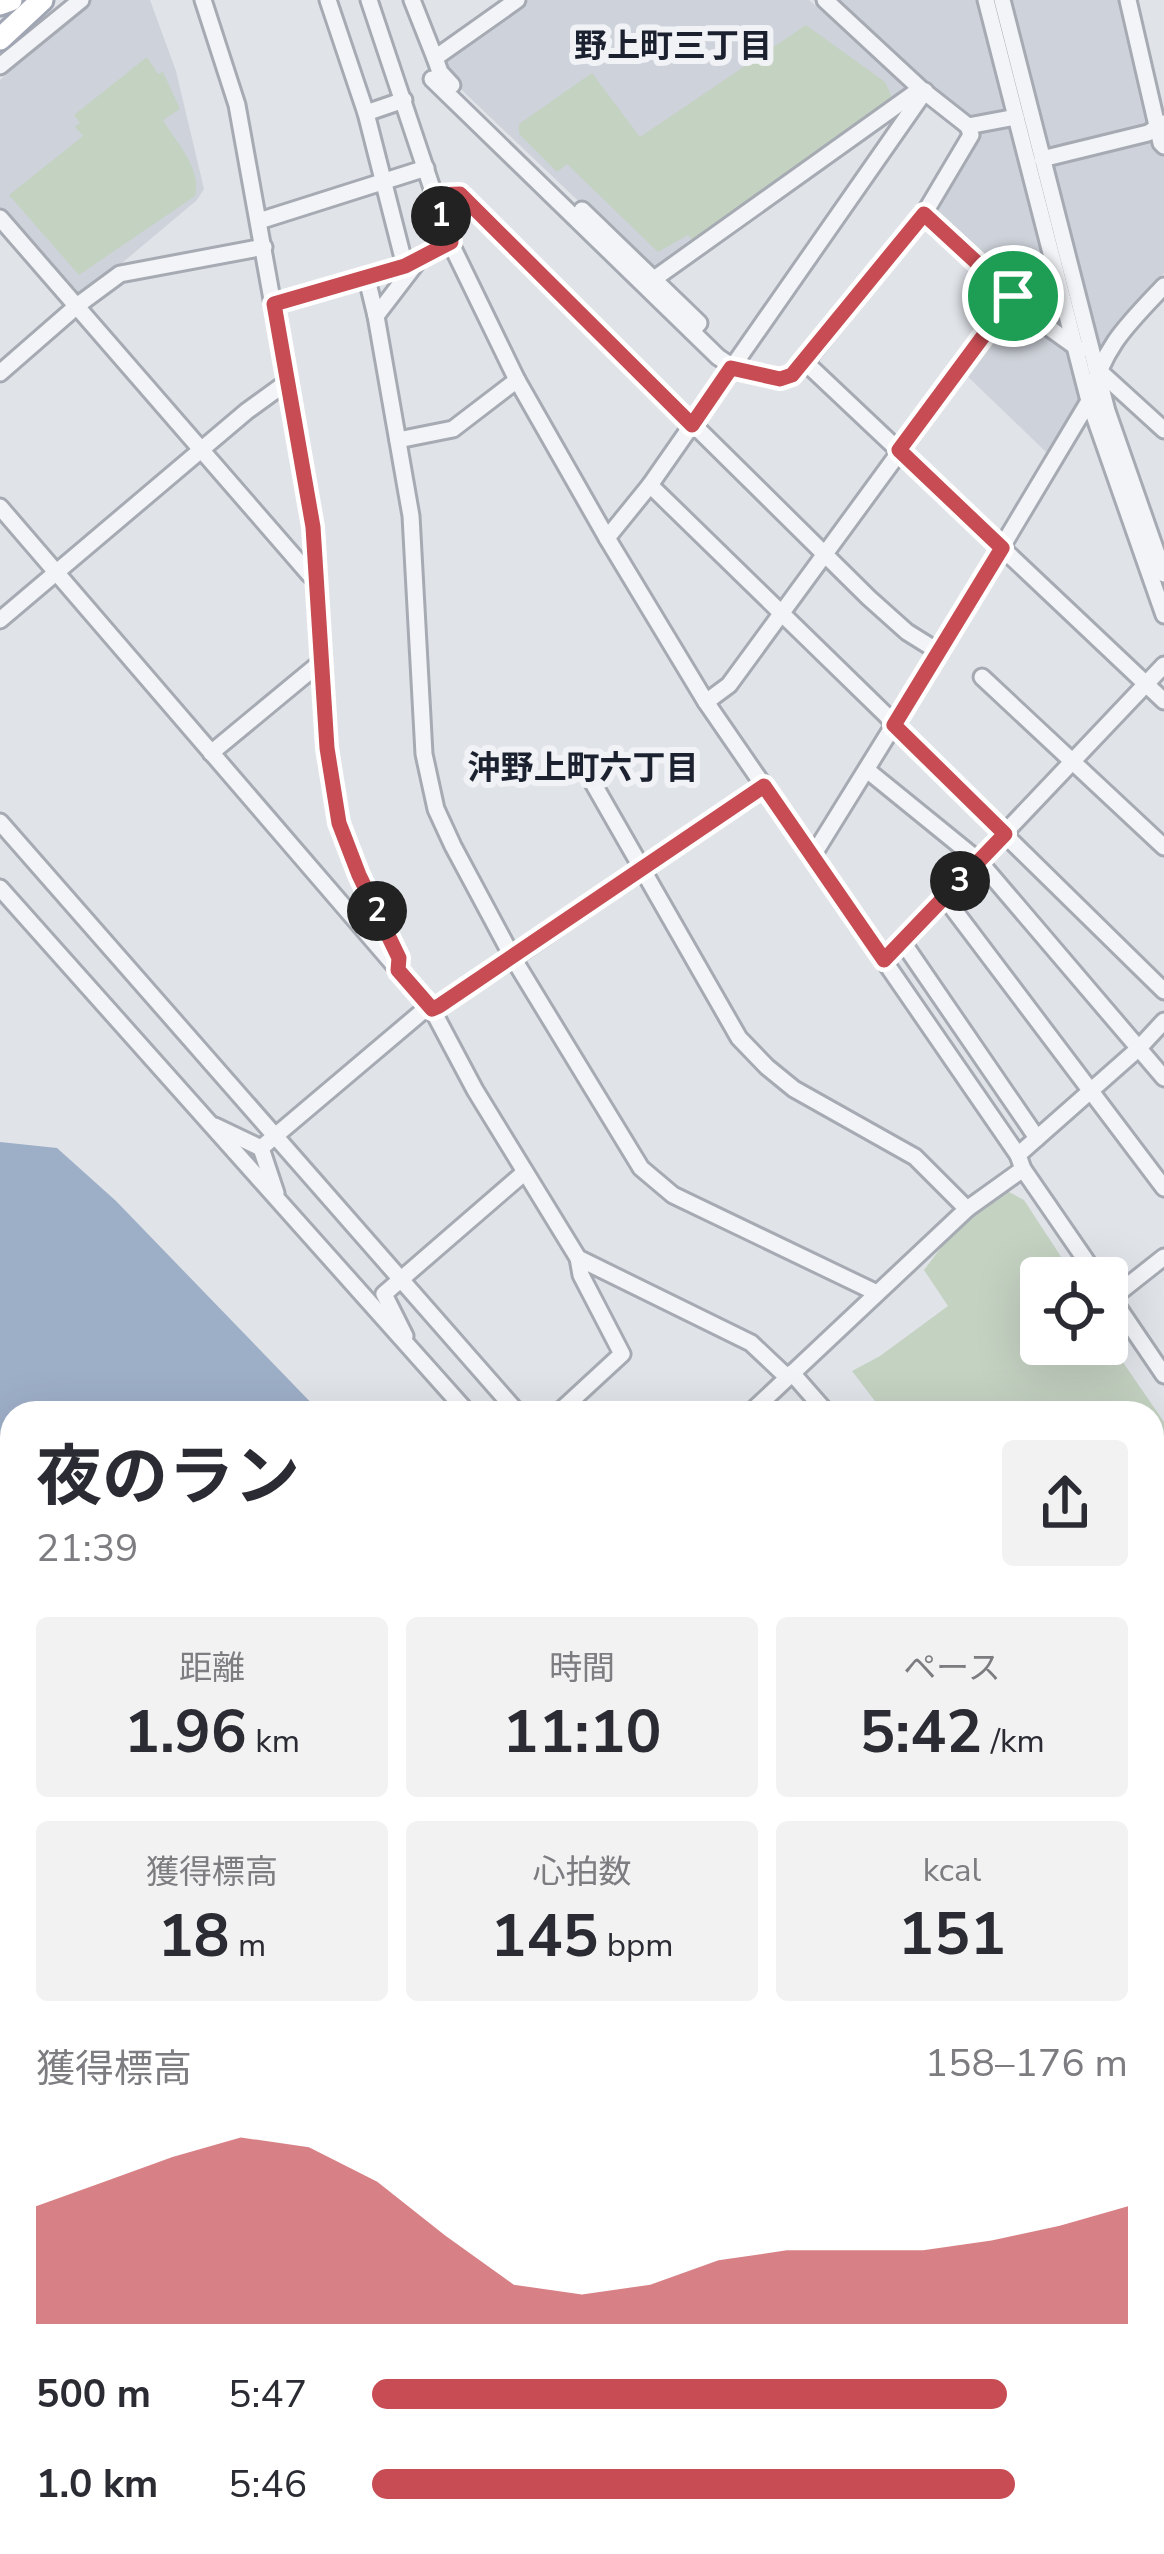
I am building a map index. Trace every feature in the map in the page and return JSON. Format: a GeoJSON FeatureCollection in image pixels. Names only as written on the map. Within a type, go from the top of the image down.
{"type":"FeatureCollection","features":[{"type":"Feature","properties":{"kind":"main road"},"geometry":{"type":"LineString","coordinates":[[0,4],[10,0]]}},
{"type":"Feature","properties":{"kind":"main road"},"geometry":{"type":"LineString","coordinates":[[2,54],[42,0]]}},
{"type":"Feature","properties":{"kind":"street"},"geometry":{"type":"LineString","coordinates":[[2,54],[82,0]]}},
{"type":"Feature","properties":{"kind":"street"},"geometry":{"type":"LineString","coordinates":[[203,0],[237,105],[313,527],[327,748],[339,823],[399,958],[398,970]]}},
{"type":"Feature","properties":{"kind":"street"},"geometry":{"type":"LineString","coordinates":[[328,0],[412,262]]}},
{"type":"Feature","properties":{"kind":"street"},"geometry":{"type":"LineString","coordinates":[[369,0],[451,242],[518,380],[607,538],[706,702],[1084,1257]]}},
{"type":"Feature","properties":{"kind":"street"},"geometry":{"type":"LineString","coordinates":[[412,0],[436,70],[731,368],[780,379],[805,362],[924,214],[971,135],[968,126],[825,0]]}},
{"type":"Feature","properties":{"kind":"street"},"geometry":{"type":"LineString","coordinates":[[986,0],[1089,401],[1164,615]]}},
{"type":"Feature","properties":{"kind":"street"},"geometry":{"type":"LineString","coordinates":[[1002,0],[1107,411],[1164,574]]}},
{"type":"Feature","properties":{"kind":"street"},"geometry":{"type":"LineString","coordinates":[[1128,0],[1164,146]]}},
{"type":"Feature","properties":{"kind":"street"},"geometry":{"type":"LineString","coordinates":[[366,113],[403,95],[436,70],[512,2]]}},
{"type":"Feature","properties":{"kind":"street"},"geometry":{"type":"LineString","coordinates":[[436,70],[699,323],[692,332]]}},
{"type":"Feature","properties":{"kind":"street"},"geometry":{"type":"LineString","coordinates":[[654,280],[923,90]]}},
{"type":"Feature","properties":{"kind":"street"},"geometry":{"type":"LineString","coordinates":[[607,538],[650,485],[923,90]]}},
{"type":"Feature","properties":{"kind":"street"},"geometry":{"type":"LineString","coordinates":[[968,126],[1016,117]]}},
{"type":"Feature","properties":{"kind":"street"},"geometry":{"type":"LineString","coordinates":[[1042,158],[1148,133],[1161,125]]}},
{"type":"Feature","properties":{"kind":"street"},"geometry":{"type":"LineString","coordinates":[[259,221],[426,168]]}},
{"type":"Feature","properties":{"kind":"street"},"geometry":{"type":"LineString","coordinates":[[434,195],[460,194],[824,554],[907,632],[939,652]]}},
{"type":"Feature","properties":{"kind":"street"},"geometry":{"type":"LineString","coordinates":[[924,214],[1164,430]]}},
{"type":"Feature","properties":{"kind":"street"},"geometry":{"type":"LineString","coordinates":[[0,218],[316,577]]}},
{"type":"Feature","properties":{"kind":"street"},"geometry":{"type":"LineString","coordinates":[[274,304],[367,279],[451,242]]}},
{"type":"Feature","properties":{"kind":"street"},"geometry":{"type":"LineString","coordinates":[[0,373],[120,274],[264,247]]}},
{"type":"Feature","properties":{"kind":"street"},"geometry":{"type":"LineString","coordinates":[[376,316],[412,262]]}},
{"type":"Feature","properties":{"kind":"street"},"geometry":{"type":"LineString","coordinates":[[367,279],[411,516],[424,754],[436,809],[513,958],[626,1148],[654,1181],[673,1195],[877,1293]]}},
{"type":"Feature","properties":{"kind":"street"},"geometry":{"type":"LineString","coordinates":[[812,857],[1089,401],[1098,369],[1119,332],[1163,288]]}},
{"type":"Feature","properties":{"kind":"street"},"geometry":{"type":"LineString","coordinates":[[706,702],[729,685],[1013,296]]}},
{"type":"Feature","properties":{"kind":"street"},"geometry":{"type":"LineString","coordinates":[[805,362],[1164,701]]}},
{"type":"Feature","properties":{"kind":"street"},"geometry":{"type":"LineString","coordinates":[[398,440],[453,429],[518,380]]}},
{"type":"Feature","properties":{"kind":"street"},"geometry":{"type":"LineString","coordinates":[[0,620],[287,382]]}},
{"type":"Feature","properties":{"kind":"street"},"geometry":{"type":"LineString","coordinates":[[650,485],[1164,992]]}},
{"type":"Feature","properties":{"kind":"street"},"geometry":{"type":"LineString","coordinates":[[0,507],[432,1009],[578,1258],[581,1275],[622,1354],[571,1401]]}},
{"type":"Feature","properties":{"kind":"street"},"geometry":{"type":"LineString","coordinates":[[211,753],[321,662]]}},
{"type":"Feature","properties":{"kind":"street"},"geometry":{"type":"LineString","coordinates":[[884,960],[1164,665]]}},
{"type":"Feature","properties":{"kind":"street"},"geometry":{"type":"LineString","coordinates":[[982,677],[1164,847]]}},
{"type":"Feature","properties":{"kind":"street"},"geometry":{"type":"LineString","coordinates":[[585,769],[739,1038],[794,1089],[915,1157],[967,1209]]}},
{"type":"Feature","properties":{"kind":"street"},"geometry":{"type":"LineString","coordinates":[[867,770],[979,861],[1164,1078]]}},
{"type":"Feature","properties":{"kind":"street"},"geometry":{"type":"LineString","coordinates":[[261,1148],[423,1011],[513,958],[764,786]]}},
{"type":"Feature","properties":{"kind":"street"},"geometry":{"type":"LineString","coordinates":[[0,822],[507,1401]]}},
{"type":"Feature","properties":{"kind":"street"},"geometry":{"type":"LineString","coordinates":[[0,888],[457,1401]]}},
{"type":"Feature","properties":{"kind":"street"},"geometry":{"type":"LineString","coordinates":[[945,898],[1164,1189]]}},
{"type":"Feature","properties":{"kind":"street"},"geometry":{"type":"LineString","coordinates":[[902,941],[1037,1138]]}},
{"type":"Feature","properties":{"kind":"street"},"geometry":{"type":"LineString","coordinates":[[763,1401],[1164,1022]]}},
{"type":"Feature","properties":{"kind":"street"},"geometry":{"type":"LineString","coordinates":[[209,1123],[261,1148],[283,1208]]}},
{"type":"Feature","properties":{"kind":"street"},"geometry":{"type":"LineString","coordinates":[[414,1354],[384,1294],[525,1172]]}},
{"type":"Feature","properties":{"kind":"street"},"geometry":{"type":"LineString","coordinates":[[578,1258],[751,1343],[815,1401]]}},
{"type":"Feature","properties":{"kind":"street"},"geometry":{"type":"LineString","coordinates":[[1128,1282],[1164,1258]]}},
{"type":"Feature","properties":{"kind":"street"},"geometry":{"type":"LineString","coordinates":[[1128,1322],[1164,1376]]}},
{"type":"Feature","properties":{"kind":"shaded area"},"geometry":{"type":"Polygon","coordinates":[[[91,0],[150,0],[176,71],[204,189],[197,200],[79,299],[0,210],[0,80],[91,0]]]}},
{"type":"Feature","properties":{"kind":"shaded area"},"geometry":{"type":"Polygon","coordinates":[[[529,0],[809,0],[909,91],[654,273],[446,75],[440,62],[529,0]]]}},
{"type":"Feature","properties":{"kind":"shaded area"},"geometry":{"type":"Polygon","coordinates":[[[823,0],[1125,0],[1164,148],[1164,273],[1124,325],[1047,453],[963,372],[1013,303],[923,217],[973,130],[823,0]]]}},
{"type":"Feature","properties":{"kind":"green space"},"geometry":{"type":"Polygon","coordinates":[[[806,25],[885,82],[893,99],[693,240],[688,235],[658,252],[567,164],[557,172],[519,134],[519,124],[592,73],[640,137],[806,25]]]}},
{"type":"Feature","properties":{"kind":"green space"},"geometry":{"type":"Polygon","coordinates":[[[147,57],[158,74],[163,72],[180,109],[163,120],[192,166],[195,196],[79,275],[9,195],[83,136],[75,127],[80,123],[74,115],[147,57]]]}},
{"type":"Feature","properties":{"kind":"green space"},"geometry":{"type":"Polygon","coordinates":[[[998,1190],[1024,1200],[1061,1257],[1020,1257],[1020,1365],[1125,1365],[1150,1401],[875,1401],[852,1371],[948,1306],[924,1270],[998,1190]]]}},
{"type":"Feature","properties":{"kind":"water"},"geometry":{"type":"Polygon","coordinates":[[[0,1142],[57,1148],[116,1201],[309,1401],[0,1401],[0,1142]]]}},
{"type":"Feature","properties":{"kind":"district","name":"野上町三丁目"},"geometry":{"type":"Point","coordinates":[673,46]}},
{"type":"Feature","properties":{"kind":"district","name":"沖野上町六丁目"},"geometry":{"type":"Point","coordinates":[583,768]}},
{"type":"Feature","properties":{"kind":"route"},"geometry":{"type":"LineString","coordinates":[[460,194],[692,425],[731,368],[780,379],[792,375],[924,214],[1013,296],[899,450],[1002,548],[894,725],[1005,834],[884,960],[764,786],[432,1009],[398,970],[399,958],[339,823],[327,748],[313,527],[274,304],[405,266],[451,242],[434,195],[460,194]]}}]}
